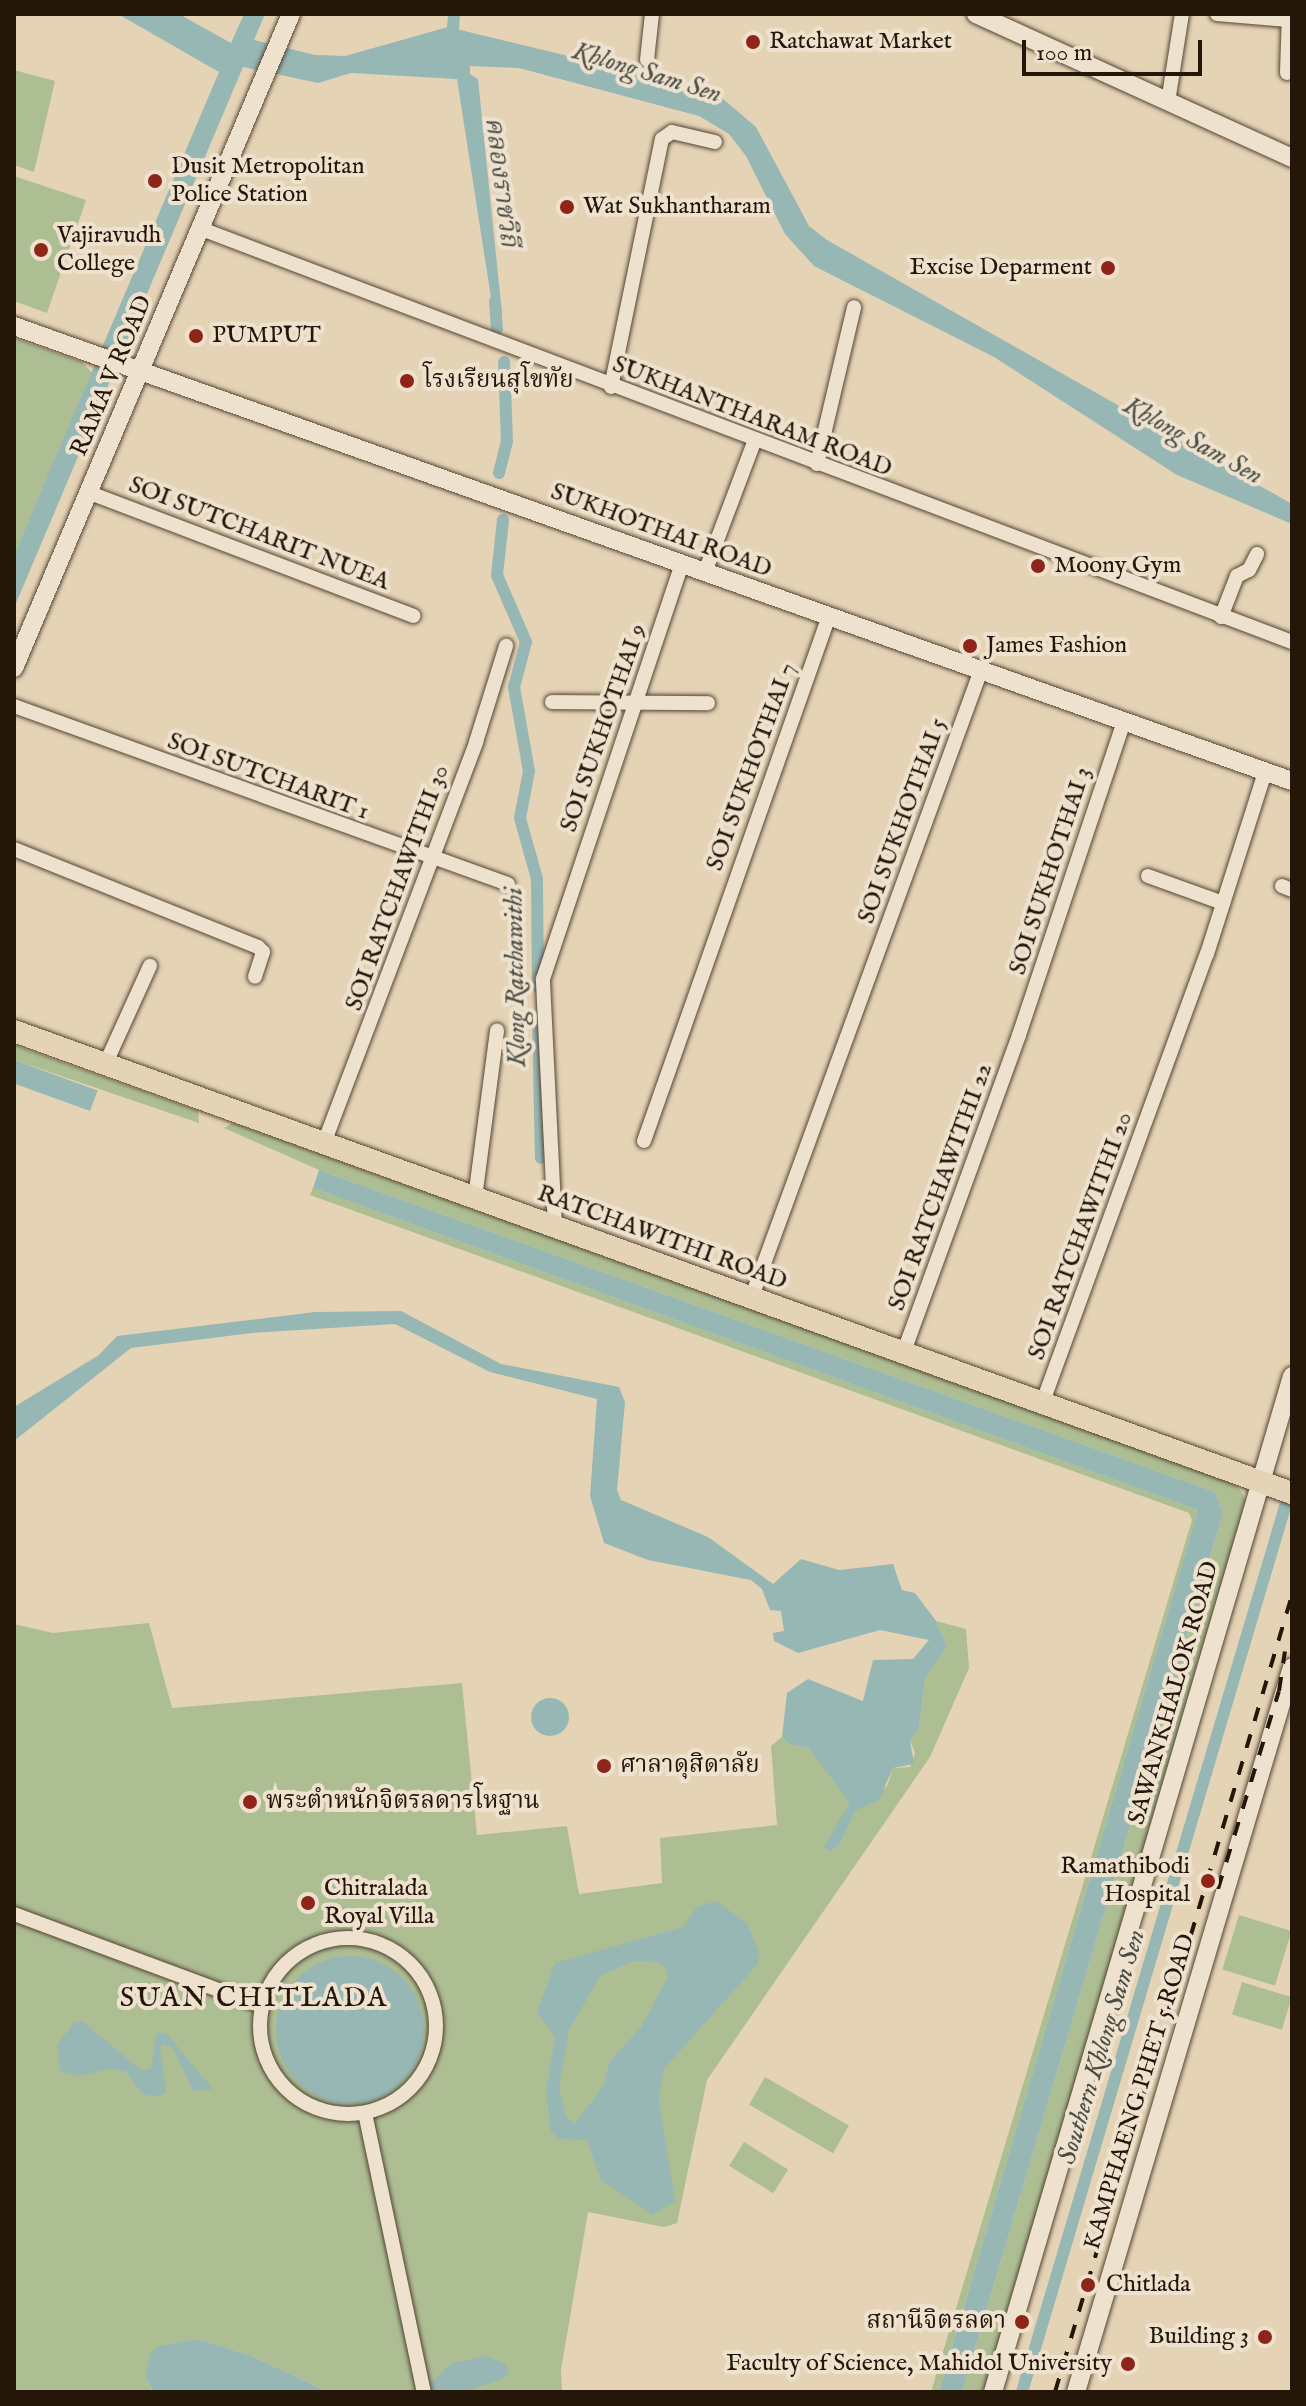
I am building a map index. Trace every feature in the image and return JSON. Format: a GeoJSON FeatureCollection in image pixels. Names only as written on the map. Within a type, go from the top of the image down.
{"type":"FeatureCollection","features":[{"type":"Feature","properties":{"kind":"main road","name":"RATCHAWITHI ROAD"},"geometry":{"type":"LineString","coordinates":[[14,1031],[1274,1488]]}},
{"type":"Feature","properties":{"kind":"street","name":"RAMA V ROAD"},"geometry":{"type":"LineString","coordinates":[[14,668],[291,14]]}},
{"type":"Feature","properties":{"kind":"street"},"geometry":{"type":"LineString","coordinates":[[647,60],[652,14]]}},
{"type":"Feature","properties":{"kind":"street"},"geometry":{"type":"LineString","coordinates":[[976,14],[1292,158]]}},
{"type":"Feature","properties":{"kind":"street"},"geometry":{"type":"LineString","coordinates":[[1168,102],[1182,14]]}},
{"type":"Feature","properties":{"kind":"street"},"geometry":{"type":"LineString","coordinates":[[1217,14],[1288,17],[1287,73]]}},
{"type":"Feature","properties":{"kind":"street"},"geometry":{"type":"LineString","coordinates":[[611,387],[662,139],[672,132],[715,142]]}},
{"type":"Feature","properties":{"kind":"street","name":"SUKHANTHARAM ROAD"},"geometry":{"type":"LineString","coordinates":[[199,228],[611,387],[1292,642]]}},
{"type":"Feature","properties":{"kind":"street"},"geometry":{"type":"LineString","coordinates":[[817,464],[854,307]]}},
{"type":"Feature","properties":{"kind":"street","name":"SUKHOTHAI ROAD"},"geometry":{"type":"LineString","coordinates":[[14,326],[1292,781]]}},
{"type":"Feature","properties":{"kind":"street"},"geometry":{"type":"LineString","coordinates":[[705,572],[755,440]]}},
{"type":"Feature","properties":{"kind":"street","name":"SOI SUTCHARIT NUEA"},"geometry":{"type":"LineString","coordinates":[[90,493],[413,616]]}},
{"type":"Feature","properties":{"kind":"street"},"geometry":{"type":"LineString","coordinates":[[1221,617],[1237,576],[1249,570],[1257,554]]}},
{"type":"Feature","properties":{"kind":"street","name":"SOI SUKHOTHAI 9"},"geometry":{"type":"LineString","coordinates":[[555,1227],[543,979],[682,564]]}},
{"type":"Feature","properties":{"kind":"street","name":"SOI SUKHOTHAI 7"},"geometry":{"type":"LineString","coordinates":[[644,1141],[829,616]]}},
{"type":"Feature","properties":{"kind":"street","name":"SOI RATCHAWITHI 30"},"geometry":{"type":"LineString","coordinates":[[324,1143],[431,858],[506,646]]}},
{"type":"Feature","properties":{"kind":"street","name":"SOI SUKHOTHAI 5"},"geometry":{"type":"LineString","coordinates":[[751,1299],[981,670]]}},
{"type":"Feature","properties":{"kind":"street"},"geometry":{"type":"LineString","coordinates":[[552,702],[708,703]]}},
{"type":"Feature","properties":{"kind":"street","name":"SOI SUTCHARIT 1"},"geometry":{"type":"LineString","coordinates":[[14,706],[508,884]]}},
{"type":"Feature","properties":{"kind":"street","name":"SOI SUKHOTHAI 3"},"geometry":{"type":"LineString","coordinates":[[1019,1035],[1124,722]]}},
{"type":"Feature","properties":{"kind":"street","name":"SOI RATCHAWITHI 20"},"geometry":{"type":"LineString","coordinates":[[1042,1404],[1160,1083],[1265,772]]}},
{"type":"Feature","properties":{"kind":"street"},"geometry":{"type":"LineString","coordinates":[[14,849],[258,947],[263,952],[255,977]]}},
{"type":"Feature","properties":{"kind":"street"},"geometry":{"type":"LineString","coordinates":[[1148,876],[1223,903]]}},
{"type":"Feature","properties":{"kind":"street"},"geometry":{"type":"LineString","coordinates":[[105,1065],[150,966]]}},
{"type":"Feature","properties":{"kind":"street"},"geometry":{"type":"LineString","coordinates":[[475,1198],[497,1030]]}},
{"type":"Feature","properties":{"kind":"street","name":"SOI RATCHAWITHI 22"},"geometry":{"type":"LineString","coordinates":[[903,1354],[1019,1035]]}},
{"type":"Feature","properties":{"kind":"street","name":"SAWANKHALOK ROAD"},"geometry":{"type":"LineString","coordinates":[[993,2392],[1274,1488],[1292,1376]]}},
{"type":"Feature","properties":{"kind":"street","name":"KAMPHAENG PHET 5 ROAD"},"geometry":{"type":"LineString","coordinates":[[1076,2392],[1292,1667]]}},
{"type":"Feature","properties":{"kind":"street"},"geometry":{"type":"LineString","coordinates":[[14,1914],[262,2006]]}},
{"type":"Feature","properties":{"kind":"street"},"geometry":{"type":"LineString","coordinates":[[330,1940],[376,1943],[415,1968],[435,2009],[432,2055],[407,2093],[365,2113],[319,2109],[281,2084],[261,2043],[262,2006],[270,1985],[289,1961],[330,1940]]}},
{"type":"Feature","properties":{"kind":"street"},"geometry":{"type":"LineString","coordinates":[[365,2113],[424,2392]]}},
{"type":"Feature","properties":{"kind":"green space"},"geometry":{"type":"Polygon","coordinates":[[[14,70],[55,81],[34,172],[14,165],[14,70]]]}},
{"type":"Feature","properties":{"kind":"green space","name":"Vajiravudh College"},"geometry":{"type":"Polygon","coordinates":[[[14,176],[86,200],[47,313],[14,301],[14,176]]]}},
{"type":"Feature","properties":{"kind":"green space","name":"Vajiravudh College"},"geometry":{"type":"Polygon","coordinates":[[[14,338],[82,362],[92,373],[14,555],[14,338]]]}},
{"type":"Feature","properties":{"kind":"green space"},"geometry":{"type":"Polygon","coordinates":[[[14,1045],[198,1111],[199,1123],[14,1060],[14,1045]]]}},
{"type":"Feature","properties":{"kind":"green space"},"geometry":{"type":"Polygon","coordinates":[[[233,1123],[1233,1483],[1241,1491],[1246,1502],[985,2392],[962,2392],[1223,1513],[1215,1492],[319,1170],[224,1128],[233,1123]]]}},
{"type":"Feature","properties":{"kind":"green space"},"geometry":{"type":"Polygon","coordinates":[[[313,1188],[1198,1510],[939,2392],[931,2392],[1192,1520],[1189,1513],[310,1195],[313,1188]]]}},
{"type":"Feature","properties":{"kind":"green space"},"geometry":{"type":"Polygon","coordinates":[[[936,1621],[966,1629],[969,1668],[930,1757],[707,2080],[677,2223],[664,2227],[588,2212],[561,2370],[562,2392],[329,2392],[249,2355],[198,2339],[145,2378],[153,2392],[14,2392],[14,1624],[53,1633],[149,1623],[172,1708],[462,1683],[477,1835],[567,1826],[579,1894],[662,1883],[660,1838],[777,1825],[771,1746],[782,1737],[789,1744],[809,1748],[846,1793],[851,1803],[845,1818],[823,1848],[840,1844],[856,1809],[887,1786],[893,1768],[910,1767],[915,1753],[910,1740],[919,1728],[925,1677],[947,1646],[936,1621]]]}},
{"type":"Feature","properties":{"kind":"green space"},"geometry":{"type":"Polygon","coordinates":[[[1239,1915],[1292,1931],[1275,1986],[1222,1970],[1239,1915]]]}},
{"type":"Feature","properties":{"kind":"green space"},"geometry":{"type":"Polygon","coordinates":[[[1242,1982],[1292,1997],[1282,2030],[1232,2015],[1242,1982]]]}},
{"type":"Feature","properties":{"kind":"green space"},"geometry":{"type":"Polygon","coordinates":[[[765,2077],[849,2126],[833,2153],[749,2105],[765,2077]]]}},
{"type":"Feature","properties":{"kind":"green space"},"geometry":{"type":"Polygon","coordinates":[[[744,2142],[788,2170],[773,2193],[729,2166],[744,2142]]]}},
{"type":"Feature","properties":{"kind":"water"},"geometry":{"type":"Polygon","coordinates":[[[118,14],[179,14],[231,43],[244,14],[265,14],[254,40],[315,55],[345,56],[448,27],[697,87],[722,98],[756,127],[809,226],[827,240],[1292,504],[1292,524],[1177,475],[994,357],[814,266],[785,234],[746,156],[729,134],[699,116],[519,68],[470,66],[470,74],[478,79],[502,314],[494,317],[457,79],[351,73],[318,83],[243,67],[14,608],[14,555],[219,72],[118,14]]]}},
{"type":"Feature","properties":{"kind":"water"},"geometry":{"type":"Polygon","coordinates":[[[14,1060],[98,1090],[90,1111],[14,1083],[14,1060]]]}},
{"type":"Feature","properties":{"kind":"water"},"geometry":{"type":"Polygon","coordinates":[[[319,1170],[1215,1492],[1223,1513],[962,2392],[939,2392],[1198,1510],[313,1188],[319,1170]]]}},
{"type":"Feature","properties":{"kind":"water"},"geometry":{"type":"Polygon","coordinates":[[[401,1311],[501,1364],[619,1387],[625,1402],[617,1490],[621,1500],[708,1537],[773,1584],[801,1559],[839,1570],[893,1564],[902,1590],[915,1593],[936,1621],[947,1646],[925,1678],[919,1728],[910,1740],[914,1764],[893,1768],[879,1800],[856,1810],[840,1844],[831,1851],[823,1848],[850,1803],[809,1748],[789,1744],[782,1737],[787,1693],[808,1679],[863,1701],[873,1660],[913,1659],[929,1640],[880,1630],[798,1653],[774,1641],[773,1633],[784,1631],[781,1611],[770,1610],[762,1589],[751,1580],[648,1560],[604,1543],[590,1496],[597,1399],[490,1372],[395,1324],[252,1333],[131,1348],[14,1441],[14,1407],[99,1355],[117,1336],[315,1312],[401,1311]]]}},
{"type":"Feature","properties":{"kind":"water"},"geometry":{"type":"Polygon","coordinates":[[[550,1698],[564,1703],[569,1717],[564,1731],[550,1736],[536,1731],[531,1717],[536,1703],[550,1698]]]}},
{"type":"Feature","properties":{"kind":"water"},"geometry":{"type":"Polygon","coordinates":[[[716,1901],[748,1924],[759,1954],[757,1965],[664,2069],[659,2100],[675,2201],[653,2215],[601,2180],[587,2140],[559,2139],[551,2132],[546,2093],[555,2037],[537,2012],[555,1963],[683,1927],[697,1907],[716,1901]],[[650,1961],[631,1962],[600,1976],[569,2030],[559,2088],[567,2118],[575,2124],[603,2086],[610,2061],[641,2027],[668,1976],[665,1966],[650,1961]]]}},
{"type":"Feature","properties":{"kind":"water"},"geometry":{"type":"Polygon","coordinates":[[[350,1956],[378,1961],[403,1977],[419,2002],[424,2030],[419,2058],[403,2083],[378,2099],[350,2104],[322,2099],[297,2083],[281,2058],[276,2030],[281,2002],[297,1977],[322,1961],[350,1956]]]}},
{"type":"Feature","properties":{"kind":"water"},"geometry":{"type":"Polygon","coordinates":[[[82,2021],[142,2071],[151,2069],[157,2033],[167,2034],[213,2089],[193,2091],[173,2048],[164,2044],[160,2047],[166,2092],[158,2097],[143,2094],[125,2071],[109,2069],[79,2076],[60,2071],[57,2046],[73,2023],[82,2021]]]}},
{"type":"Feature","properties":{"kind":"water"},"geometry":{"type":"Polygon","coordinates":[[[198,2339],[249,2355],[329,2392],[153,2391],[145,2378],[151,2353],[159,2346],[198,2339]]]}},
{"type":"Feature","properties":{"kind":"water"},"geometry":{"type":"Polygon","coordinates":[[[486,2356],[504,2363],[509,2372],[504,2378],[463,2392],[435,2392],[430,2385],[451,2363],[486,2356]]]}},
{"type":"Feature","properties":{"kind":"waterway"},"geometry":{"type":"LineString","coordinates":[[452,43],[454,14]]}},
{"type":"Feature","properties":{"kind":"waterway","name":"คลองราชวิถี"},"geometry":{"type":"LineString","coordinates":[[495,301],[497,329]]}},
{"type":"Feature","properties":{"kind":"waterway","name":"คลองราชวิถี"},"geometry":{"type":"LineString","coordinates":[[499,473],[507,442],[504,362]]}},
{"type":"Feature","properties":{"kind":"waterway","name":"Klong Ratchawithi"},"geometry":{"type":"LineString","coordinates":[[503,520],[497,575],[526,642],[514,687],[529,771],[520,818],[537,879],[538,987]]}},
{"type":"Feature","properties":{"kind":"waterway","name":"Klong Ratchawithi"},"geometry":{"type":"LineString","coordinates":[[538,1018],[541,1158]]}},
{"type":"Feature","properties":{"kind":"waterway","name":"Southern Khlong Sam Sen"},"geometry":{"type":"LineString","coordinates":[[1022,2392],[1291,1487]]}},
{"type":"Feature","properties":{"kind":"railway"},"geometry":{"type":"LineString","coordinates":[[1055,2392],[1292,1595]]}},
{"type":"Feature","properties":{"kind":"railway"},"geometry":{"type":"LineString","coordinates":[[1218,1889],[1279,1691],[1285,1651]]}},
{"type":"Feature","properties":{"kind":"place","name":"Ratchawat Market"},"geometry":{"type":"Point","coordinates":[753,42]}},
{"type":"Feature","properties":{"kind":"place","name":"Dusit Metropolitan Police Station"},"geometry":{"type":"Point","coordinates":[155,181]}},
{"type":"Feature","properties":{"kind":"place","name":"Wat Sukhantharam"},"geometry":{"type":"Point","coordinates":[567,207]}},
{"type":"Feature","properties":{"kind":"place","name":"Vajiravudh College"},"geometry":{"type":"Point","coordinates":[41,250]}},
{"type":"Feature","properties":{"kind":"place","name":"Excise Deparment"},"geometry":{"type":"Point","coordinates":[1108,268]}},
{"type":"Feature","properties":{"kind":"place","name":"PUMPUT"},"geometry":{"type":"Point","coordinates":[196,336]}},
{"type":"Feature","properties":{"kind":"place","name":"โรงเรียนสุโขทัย"},"geometry":{"type":"Point","coordinates":[407,381]}},
{"type":"Feature","properties":{"kind":"place","name":"Moony Gym"},"geometry":{"type":"Point","coordinates":[1038,566]}},
{"type":"Feature","properties":{"kind":"place","name":"James Fashion"},"geometry":{"type":"Point","coordinates":[970,646]}},
{"type":"Feature","properties":{"kind":"place","name":"ศาลาดุสิดาลัย"},"geometry":{"type":"Point","coordinates":[604,1766]}},
{"type":"Feature","properties":{"kind":"place","name":"พระตำหนักจิตรลดารโหฐาน"},"geometry":{"type":"Point","coordinates":[250,1802]}},
{"type":"Feature","properties":{"kind":"place","name":"Ramathibodi Hospital"},"geometry":{"type":"Point","coordinates":[1208,1881]}},
{"type":"Feature","properties":{"kind":"place","name":"Chitralada Royal Villa"},"geometry":{"type":"Point","coordinates":[308,1903]}},
{"type":"Feature","properties":{"kind":"place","name":"Chitlada"},"geometry":{"type":"Point","coordinates":[1088,2285]}},
{"type":"Feature","properties":{"kind":"place","name":"สถานีจิตรลดา"},"geometry":{"type":"Point","coordinates":[1022,2322]}},
{"type":"Feature","properties":{"kind":"place","name":"Building 3"},"geometry":{"type":"Point","coordinates":[1265,2337]}},
{"type":"Feature","properties":{"kind":"place","name":"Faculty of Science, Mahidol University"},"geometry":{"type":"Point","coordinates":[1128,2364]}},
{"type":"Feature","properties":{"kind":"district","name":"SUAN CHITLADA"},"geometry":{"type":"Point","coordinates":[254,1999]}},
{"type":"Feature","properties":{"kind":"water label","name":"Khlong Sam Sen"},"geometry":{"type":"Point","coordinates":[647,73]}},
{"type":"Feature","properties":{"kind":"water label","name":"Khlong Sam Sen"},"geometry":{"type":"Point","coordinates":[1193,441]}}]}
